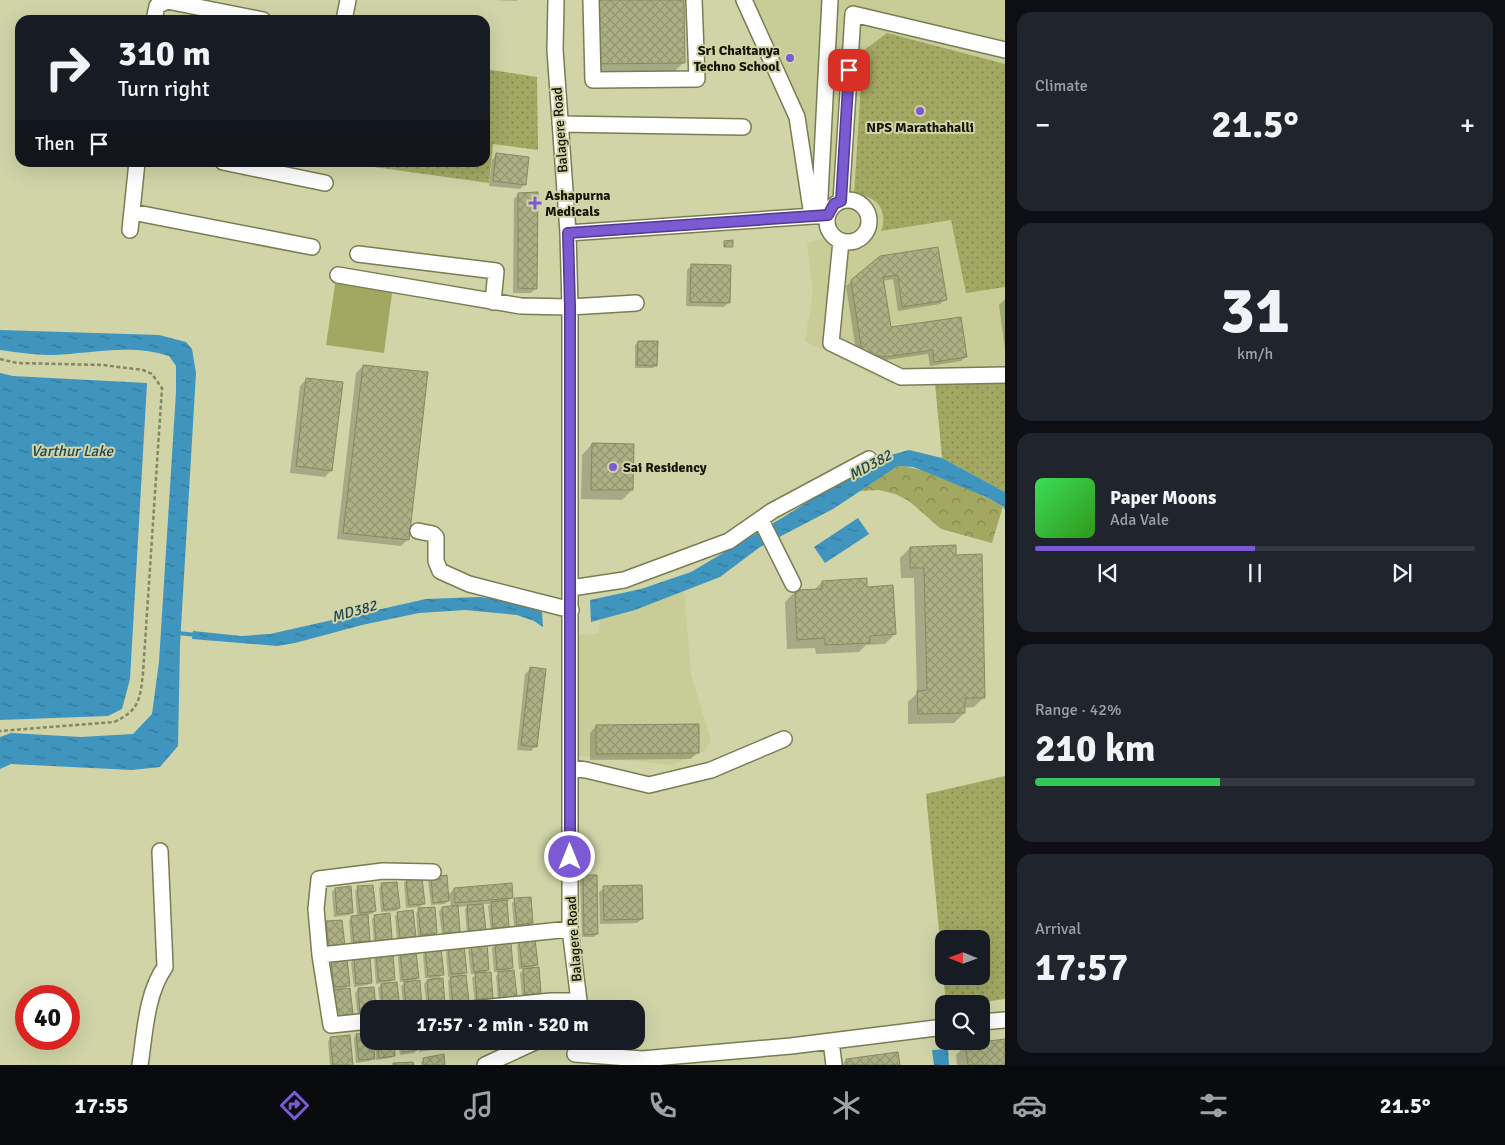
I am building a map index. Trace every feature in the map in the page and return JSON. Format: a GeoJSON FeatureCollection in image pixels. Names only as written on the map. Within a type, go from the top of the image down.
{"type":"FeatureCollection","features":[{"type":"Feature","properties":{"kind":"street"},"geometry":{"type":"LineString","coordinates":[[345,15],[348,0]]}},
{"type":"Feature","properties":{"kind":"street","name":"Balagere Road"},"geometry":{"type":"LineString","coordinates":[[556,0],[555,50],[568,233],[570,307],[570,929],[578,1000]]}},
{"type":"Feature","properties":{"kind":"street"},"geometry":{"type":"LineString","coordinates":[[591,0],[592,80],[697,79],[694,0]]}},
{"type":"Feature","properties":{"kind":"street"},"geometry":{"type":"LineString","coordinates":[[568,233],[815,216],[834,204],[848,199],[862,204],[869,217],[866,231],[856,240],[849,242],[841,241],[834,237],[827,224],[815,216],[797,117],[744,0]]}},
{"type":"Feature","properties":{"kind":"street"},"geometry":{"type":"LineString","coordinates":[[815,216],[830,0]]}},
{"type":"Feature","properties":{"kind":"street"},"geometry":{"type":"LineString","coordinates":[[155,15],[157,6],[167,1],[238,15]]}},
{"type":"Feature","properties":{"kind":"street"},"geometry":{"type":"LineString","coordinates":[[841,201],[852,14],[1005,50]]}},
{"type":"Feature","properties":{"kind":"street"},"geometry":{"type":"LineString","coordinates":[[560,124],[743,127]]}},
{"type":"Feature","properties":{"kind":"street"},"geometry":{"type":"LineString","coordinates":[[130,230],[136,167]]}},
{"type":"Feature","properties":{"kind":"street"},"geometry":{"type":"LineString","coordinates":[[247,167],[325,183]]}},
{"type":"Feature","properties":{"kind":"street"},"geometry":{"type":"LineString","coordinates":[[132,212],[312,247]]}},
{"type":"Feature","properties":{"kind":"street"},"geometry":{"type":"LineString","coordinates":[[841,241],[831,343],[901,377],[1005,375]]}},
{"type":"Feature","properties":{"kind":"street"},"geometry":{"type":"LineString","coordinates":[[358,254],[496,271],[493,302]]}},
{"type":"Feature","properties":{"kind":"street"},"geometry":{"type":"LineString","coordinates":[[338,275],[520,306],[570,307],[636,303]]}},
{"type":"Feature","properties":{"kind":"street"},"geometry":{"type":"LineString","coordinates":[[571,588],[624,580],[729,541],[762,523],[772,511],[869,459]]}},
{"type":"Feature","properties":{"kind":"street"},"geometry":{"type":"LineString","coordinates":[[762,523],[793,584]]}},
{"type":"Feature","properties":{"kind":"street"},"geometry":{"type":"LineString","coordinates":[[418,531],[436,536],[436,562],[440,571],[469,584],[571,610]]}},
{"type":"Feature","properties":{"kind":"street"},"geometry":{"type":"LineString","coordinates":[[570,768],[649,785],[711,770],[784,739]]}},
{"type":"Feature","properties":{"kind":"street"},"geometry":{"type":"LineString","coordinates":[[140,1065],[148,1011],[158,977],[166,967],[160,851]]}},
{"type":"Feature","properties":{"kind":"street"},"geometry":{"type":"LineString","coordinates":[[360,1021],[331,1025],[320,955],[316,909],[319,878],[383,871],[433,872]]}},
{"type":"Feature","properties":{"kind":"street"},"geometry":{"type":"LineString","coordinates":[[320,955],[570,929]]}},
{"type":"Feature","properties":{"kind":"street"},"geometry":{"type":"LineString","coordinates":[[990,1021],[1005,1020]]}},
{"type":"Feature","properties":{"kind":"street"},"geometry":{"type":"LineString","coordinates":[[574,1053],[642,1059],[791,1046],[935,1028]]}},
{"type":"Feature","properties":{"kind":"street"},"geometry":{"type":"LineString","coordinates":[[831,1040],[834,1065]]}},
{"type":"Feature","properties":{"kind":"street"},"geometry":{"type":"LineString","coordinates":[[485,1065],[518,1050]]}},
{"type":"Feature","properties":{"kind":"path"},"geometry":{"type":"LineString","coordinates":[[0,359],[17,363],[103,366],[143,370],[152,374],[162,388],[143,673],[141,693],[136,706],[128,716],[114,722],[0,731]]}},
{"type":"Feature","properties":{"kind":"shaded area","name":"NPS Marathahalli"},"geometry":{"type":"Polygon","coordinates":[[[734,0],[1005,0],[1005,381],[891,384],[805,341],[813,292],[807,243],[825,239],[828,198],[801,200],[789,116],[734,0]]]}},
{"type":"Feature","properties":{"kind":"shaded area"},"geometry":{"type":"Polygon","coordinates":[[[684,591],[691,675],[711,740],[705,751],[672,765],[574,755],[579,635],[599,634],[600,619],[635,610],[684,591]]]}},
{"type":"Feature","properties":{"kind":"green space"},"geometry":{"type":"Polygon","coordinates":[[[887,33],[1005,64],[1005,287],[966,293],[951,220],[881,231],[883,217],[879,205],[869,197],[854,196],[863,51],[887,33]]]}},
{"type":"Feature","properties":{"kind":"green space"},"geometry":{"type":"Polygon","coordinates":[[[490,70],[537,77],[538,150],[493,144],[489,183],[374,167],[490,167],[490,70]]]}},
{"type":"Feature","properties":{"kind":"green space"},"geometry":{"type":"Polygon","coordinates":[[[336,278],[393,286],[384,353],[326,345],[336,278]]]}},
{"type":"Feature","properties":{"kind":"green space"},"geometry":{"type":"Polygon","coordinates":[[[1005,381],[1005,492],[942,458],[935,383],[1005,381]]]}},
{"type":"Feature","properties":{"kind":"green space"},"geometry":{"type":"Polygon","coordinates":[[[898,466],[938,476],[966,487],[1003,506],[992,543],[941,529],[909,501],[895,494],[879,490],[860,491],[898,466]]]}},
{"type":"Feature","properties":{"kind":"green space"},"geometry":{"type":"Polygon","coordinates":[[[1005,776],[1005,999],[990,1001],[990,995],[945,995],[944,985],[990,985],[990,930],[939,930],[926,794],[1005,776]]]}},
{"type":"Feature","properties":{"kind":"water"},"geometry":{"type":"Polygon","coordinates":[[[0,330],[159,335],[186,342],[192,349],[196,373],[180,644],[178,746],[160,767],[132,770],[11,764],[0,769],[0,737],[11,733],[81,737],[133,734],[152,714],[159,662],[176,366],[169,356],[139,350],[110,350],[50,355],[0,350],[0,330]]]}},
{"type":"Feature","properties":{"kind":"water","name":"Varthur Lake"},"geometry":{"type":"Polygon","coordinates":[[[0,373],[13,376],[147,383],[130,679],[122,709],[108,716],[0,720],[0,373]]]}},
{"type":"Feature","properties":{"kind":"water"},"geometry":{"type":"Polygon","coordinates":[[[909,450],[942,458],[1005,492],[1005,510],[1003,506],[984,496],[931,474],[913,467],[898,466],[833,509],[760,547],[720,577],[635,610],[591,622],[590,600],[641,589],[691,572],[846,478],[891,455],[909,450]]]}},
{"type":"Feature","properties":{"kind":"water"},"geometry":{"type":"Polygon","coordinates":[[[858,518],[869,534],[825,563],[814,547],[858,518]]]}},
{"type":"Feature","properties":{"kind":"water"},"geometry":{"type":"Polygon","coordinates":[[[480,597],[516,602],[542,612],[543,627],[534,621],[517,615],[465,610],[419,613],[277,646],[192,639],[193,631],[241,636],[270,634],[426,599],[480,597]]]}},
{"type":"Feature","properties":{"kind":"water"},"geometry":{"type":"Polygon","coordinates":[[[932,1050],[948,1050],[949,1065],[934,1065],[932,1050]]]}},
{"type":"Feature","properties":{"kind":"building"},"geometry":{"type":"Polygon","coordinates":[[[594,0],[684,0],[685,63],[596,64],[594,0]]]}},
{"type":"Feature","properties":{"kind":"building"},"geometry":{"type":"Polygon","coordinates":[[[496,153],[529,157],[526,185],[493,181],[496,153]]]}},
{"type":"Feature","properties":{"kind":"building"},"geometry":{"type":"Polygon","coordinates":[[[538,192],[537,289],[518,288],[518,193],[538,192]]]}},
{"type":"Feature","properties":{"kind":"building"},"geometry":{"type":"Polygon","coordinates":[[[733,240],[733,247],[724,247],[724,241],[733,240]]]}},
{"type":"Feature","properties":{"kind":"building"},"geometry":{"type":"Polygon","coordinates":[[[938,247],[947,300],[902,307],[898,275],[883,277],[891,327],[961,317],[967,357],[934,362],[933,350],[885,357],[862,352],[851,280],[880,256],[938,247]]]}},
{"type":"Feature","properties":{"kind":"building"},"geometry":{"type":"Polygon","coordinates":[[[691,264],[731,265],[730,303],[690,302],[691,264]]]}},
{"type":"Feature","properties":{"kind":"building"},"geometry":{"type":"Polygon","coordinates":[[[638,341],[658,341],[657,366],[637,365],[638,341]]]}},
{"type":"Feature","properties":{"kind":"building"},"geometry":{"type":"Polygon","coordinates":[[[363,365],[428,372],[409,540],[343,533],[363,365]]]}},
{"type":"Feature","properties":{"kind":"building"},"geometry":{"type":"Polygon","coordinates":[[[306,378],[343,382],[332,471],[296,466],[306,378]]]}},
{"type":"Feature","properties":{"kind":"building","name":"Sai Residency"},"geometry":{"type":"Polygon","coordinates":[[[592,443],[634,444],[633,490],[591,490],[592,443]]]}},
{"type":"Feature","properties":{"kind":"building"},"geometry":{"type":"Polygon","coordinates":[[[956,545],[956,555],[982,554],[985,698],[965,698],[965,713],[918,714],[917,691],[927,690],[924,568],[910,568],[910,547],[956,545]]]}},
{"type":"Feature","properties":{"kind":"building"},"geometry":{"type":"Polygon","coordinates":[[[867,578],[867,587],[893,585],[896,634],[870,636],[870,643],[825,645],[825,638],[797,640],[795,590],[822,589],[822,581],[867,578]]]}},
{"type":"Feature","properties":{"kind":"building"},"geometry":{"type":"Polygon","coordinates":[[[530,667],[546,669],[537,747],[521,745],[530,667]]]}},
{"type":"Feature","properties":{"kind":"building"},"geometry":{"type":"Polygon","coordinates":[[[699,724],[699,753],[596,754],[596,725],[699,724]]]}},
{"type":"Feature","properties":{"kind":"building"},"geometry":{"type":"Polygon","coordinates":[[[447,875],[449,901],[433,903],[431,877],[447,875]]]}},
{"type":"Feature","properties":{"kind":"building"},"geometry":{"type":"Polygon","coordinates":[[[583,875],[597,875],[598,934],[584,935],[583,875]]]}},
{"type":"Feature","properties":{"kind":"building"},"geometry":{"type":"Polygon","coordinates":[[[422,878],[425,904],[409,905],[406,879],[422,878]]]}},
{"type":"Feature","properties":{"kind":"building"},"geometry":{"type":"Polygon","coordinates":[[[397,882],[400,908],[384,910],[381,883],[397,882]]]}},
{"type":"Feature","properties":{"kind":"building"},"geometry":{"type":"Polygon","coordinates":[[[512,883],[513,898],[455,903],[454,888],[512,883]]]}},
{"type":"Feature","properties":{"kind":"building"},"geometry":{"type":"Polygon","coordinates":[[[373,885],[376,911],[360,913],[357,886],[373,885]]]}},
{"type":"Feature","properties":{"kind":"building"},"geometry":{"type":"Polygon","coordinates":[[[642,885],[643,919],[604,920],[603,886],[642,885]]]}},
{"type":"Feature","properties":{"kind":"building"},"geometry":{"type":"Polygon","coordinates":[[[351,886],[353,913],[337,914],[335,888],[351,886]]]}},
{"type":"Feature","properties":{"kind":"building"},"geometry":{"type":"Polygon","coordinates":[[[531,897],[533,923],[517,925],[514,898],[531,897]]]}},
{"type":"Feature","properties":{"kind":"building"},"geometry":{"type":"Polygon","coordinates":[[[507,900],[509,927],[493,928],[491,902],[507,900]]]}},
{"type":"Feature","properties":{"kind":"building"},"geometry":{"type":"Polygon","coordinates":[[[483,904],[486,930],[469,931],[467,905],[483,904]]]}},
{"type":"Feature","properties":{"kind":"building"},"geometry":{"type":"Polygon","coordinates":[[[458,905],[460,932],[444,933],[442,907],[458,905]]]}},
{"type":"Feature","properties":{"kind":"building"},"geometry":{"type":"Polygon","coordinates":[[[435,907],[437,933],[421,935],[418,908],[435,907]]]}},
{"type":"Feature","properties":{"kind":"building"},"geometry":{"type":"Polygon","coordinates":[[[413,910],[416,937],[400,938],[397,912],[413,910]]]}},
{"type":"Feature","properties":{"kind":"building"},"geometry":{"type":"Polygon","coordinates":[[[390,913],[392,939],[376,941],[374,915],[390,913]]]}},
{"type":"Feature","properties":{"kind":"building"},"geometry":{"type":"Polygon","coordinates":[[[368,914],[370,941],[354,942],[351,916],[368,914]]]}},
{"type":"Feature","properties":{"kind":"building"},"geometry":{"type":"Polygon","coordinates":[[[342,920],[345,946],[329,947],[326,921],[342,920]]]}},
{"type":"Feature","properties":{"kind":"building"},"geometry":{"type":"Polygon","coordinates":[[[535,939],[538,965],[522,967],[519,940],[535,939]]]}},
{"type":"Feature","properties":{"kind":"building"},"geometry":{"type":"Polygon","coordinates":[[[511,942],[513,968],[497,970],[495,943],[511,942]]]}},
{"type":"Feature","properties":{"kind":"building"},"geometry":{"type":"Polygon","coordinates":[[[487,944],[489,970],[474,972],[471,945],[487,944]]]}},
{"type":"Feature","properties":{"kind":"building"},"geometry":{"type":"Polygon","coordinates":[[[464,946],[467,973],[451,974],[448,948],[464,946]]]}},
{"type":"Feature","properties":{"kind":"building"},"geometry":{"type":"Polygon","coordinates":[[[441,948],[444,975],[428,976],[425,950],[441,948]]]}},
{"type":"Feature","properties":{"kind":"building"},"geometry":{"type":"Polygon","coordinates":[[[416,952],[419,978],[403,980],[400,953],[416,952]]]}},
{"type":"Feature","properties":{"kind":"building"},"geometry":{"type":"Polygon","coordinates":[[[393,954],[395,980],[379,981],[376,955],[393,954]]]}},
{"type":"Feature","properties":{"kind":"building"},"geometry":{"type":"Polygon","coordinates":[[[370,956],[372,983],[356,984],[354,958],[370,956]]]}},
{"type":"Feature","properties":{"kind":"building"},"geometry":{"type":"Polygon","coordinates":[[[347,959],[350,986],[334,987],[331,961],[347,959]]]}},
{"type":"Feature","properties":{"kind":"building"},"geometry":{"type":"Polygon","coordinates":[[[539,967],[541,993],[525,995],[523,969],[539,967]]]}},
{"type":"Feature","properties":{"kind":"building"},"geometry":{"type":"Polygon","coordinates":[[[514,970],[517,997],[500,998],[498,972],[514,970]]]}},
{"type":"Feature","properties":{"kind":"building"},"geometry":{"type":"Polygon","coordinates":[[[491,972],[493,998],[477,1000],[475,973],[491,972]]]}},
{"type":"Feature","properties":{"kind":"building"},"geometry":{"type":"Polygon","coordinates":[[[466,975],[469,1000],[453,1000],[450,977],[466,975]]]}},
{"type":"Feature","properties":{"kind":"building"},"geometry":{"type":"Polygon","coordinates":[[[443,978],[445,1000],[429,1000],[427,980],[443,978]]]}},
{"type":"Feature","properties":{"kind":"building"},"geometry":{"type":"Polygon","coordinates":[[[420,980],[421,1000],[405,1000],[404,982],[420,980]]]}},
{"type":"Feature","properties":{"kind":"building"},"geometry":{"type":"Polygon","coordinates":[[[397,982],[399,1000],[382,1000],[381,984],[397,982]]]}},
{"type":"Feature","properties":{"kind":"building"},"geometry":{"type":"Polygon","coordinates":[[[374,987],[375,1000],[360,1000],[360,1015],[358,988],[374,987]]]}},
{"type":"Feature","properties":{"kind":"building"},"geometry":{"type":"Polygon","coordinates":[[[350,988],[353,1014],[337,1016],[334,990],[350,988]]]}},
{"type":"Feature","properties":{"kind":"building"},"geometry":{"type":"Polygon","coordinates":[[[356,1034],[360,1034],[360,1050],[374,1050],[375,1059],[359,1060],[356,1034]]]}},
{"type":"Feature","properties":{"kind":"building"},"geometry":{"type":"Polygon","coordinates":[[[350,1035],[353,1065],[333,1065],[330,1037],[350,1035]]]}},
{"type":"Feature","properties":{"kind":"building"},"geometry":{"type":"Polygon","coordinates":[[[1005,1039],[1005,1065],[968,1065],[966,1050],[990,1050],[990,1041],[1005,1039]]]}},
{"type":"Feature","properties":{"kind":"building"},"geometry":{"type":"Polygon","coordinates":[[[378,1050],[395,1050],[395,1056],[379,1058],[378,1050]]]}},
{"type":"Feature","properties":{"kind":"building"},"geometry":{"type":"Polygon","coordinates":[[[402,1050],[418,1050],[402,1052],[402,1050]]]}},
{"type":"Feature","properties":{"kind":"building"},"geometry":{"type":"Polygon","coordinates":[[[898,1052],[900,1065],[847,1065],[846,1059],[898,1052]]]}},
{"type":"Feature","properties":{"kind":"building"},"geometry":{"type":"Polygon","coordinates":[[[444,1054],[445,1065],[424,1065],[423,1058],[444,1054]]]}},
{"type":"Feature","properties":{"kind":"building"},"geometry":{"type":"Polygon","coordinates":[[[413,1062],[414,1065],[393,1065],[393,1063],[413,1062]]]}},
{"type":"Feature","properties":{"kind":"waterway","name":"MD382"},"geometry":{"type":"LineString","coordinates":[[177,633],[197,635]]}},
{"type":"Feature","properties":{"kind":"place","name":"Sri Chaitanya Techno School"},"geometry":{"type":"Point","coordinates":[790,58]}},
{"type":"Feature","properties":{"kind":"place","name":"NPS Marathahalli"},"geometry":{"type":"Point","coordinates":[920,111]}},
{"type":"Feature","properties":{"kind":"place","name":"Ashapurna Medicals"},"geometry":{"type":"Point","coordinates":[535,203]}},
{"type":"Feature","properties":{"kind":"place","name":"Sai Residency"},"geometry":{"type":"Point","coordinates":[613,467]}},
{"type":"Feature","properties":{"kind":"route"},"geometry":{"type":"LineString","coordinates":[[570,857],[571,610],[568,233],[828,215],[834,204],[841,201],[849,70]]}}]}
